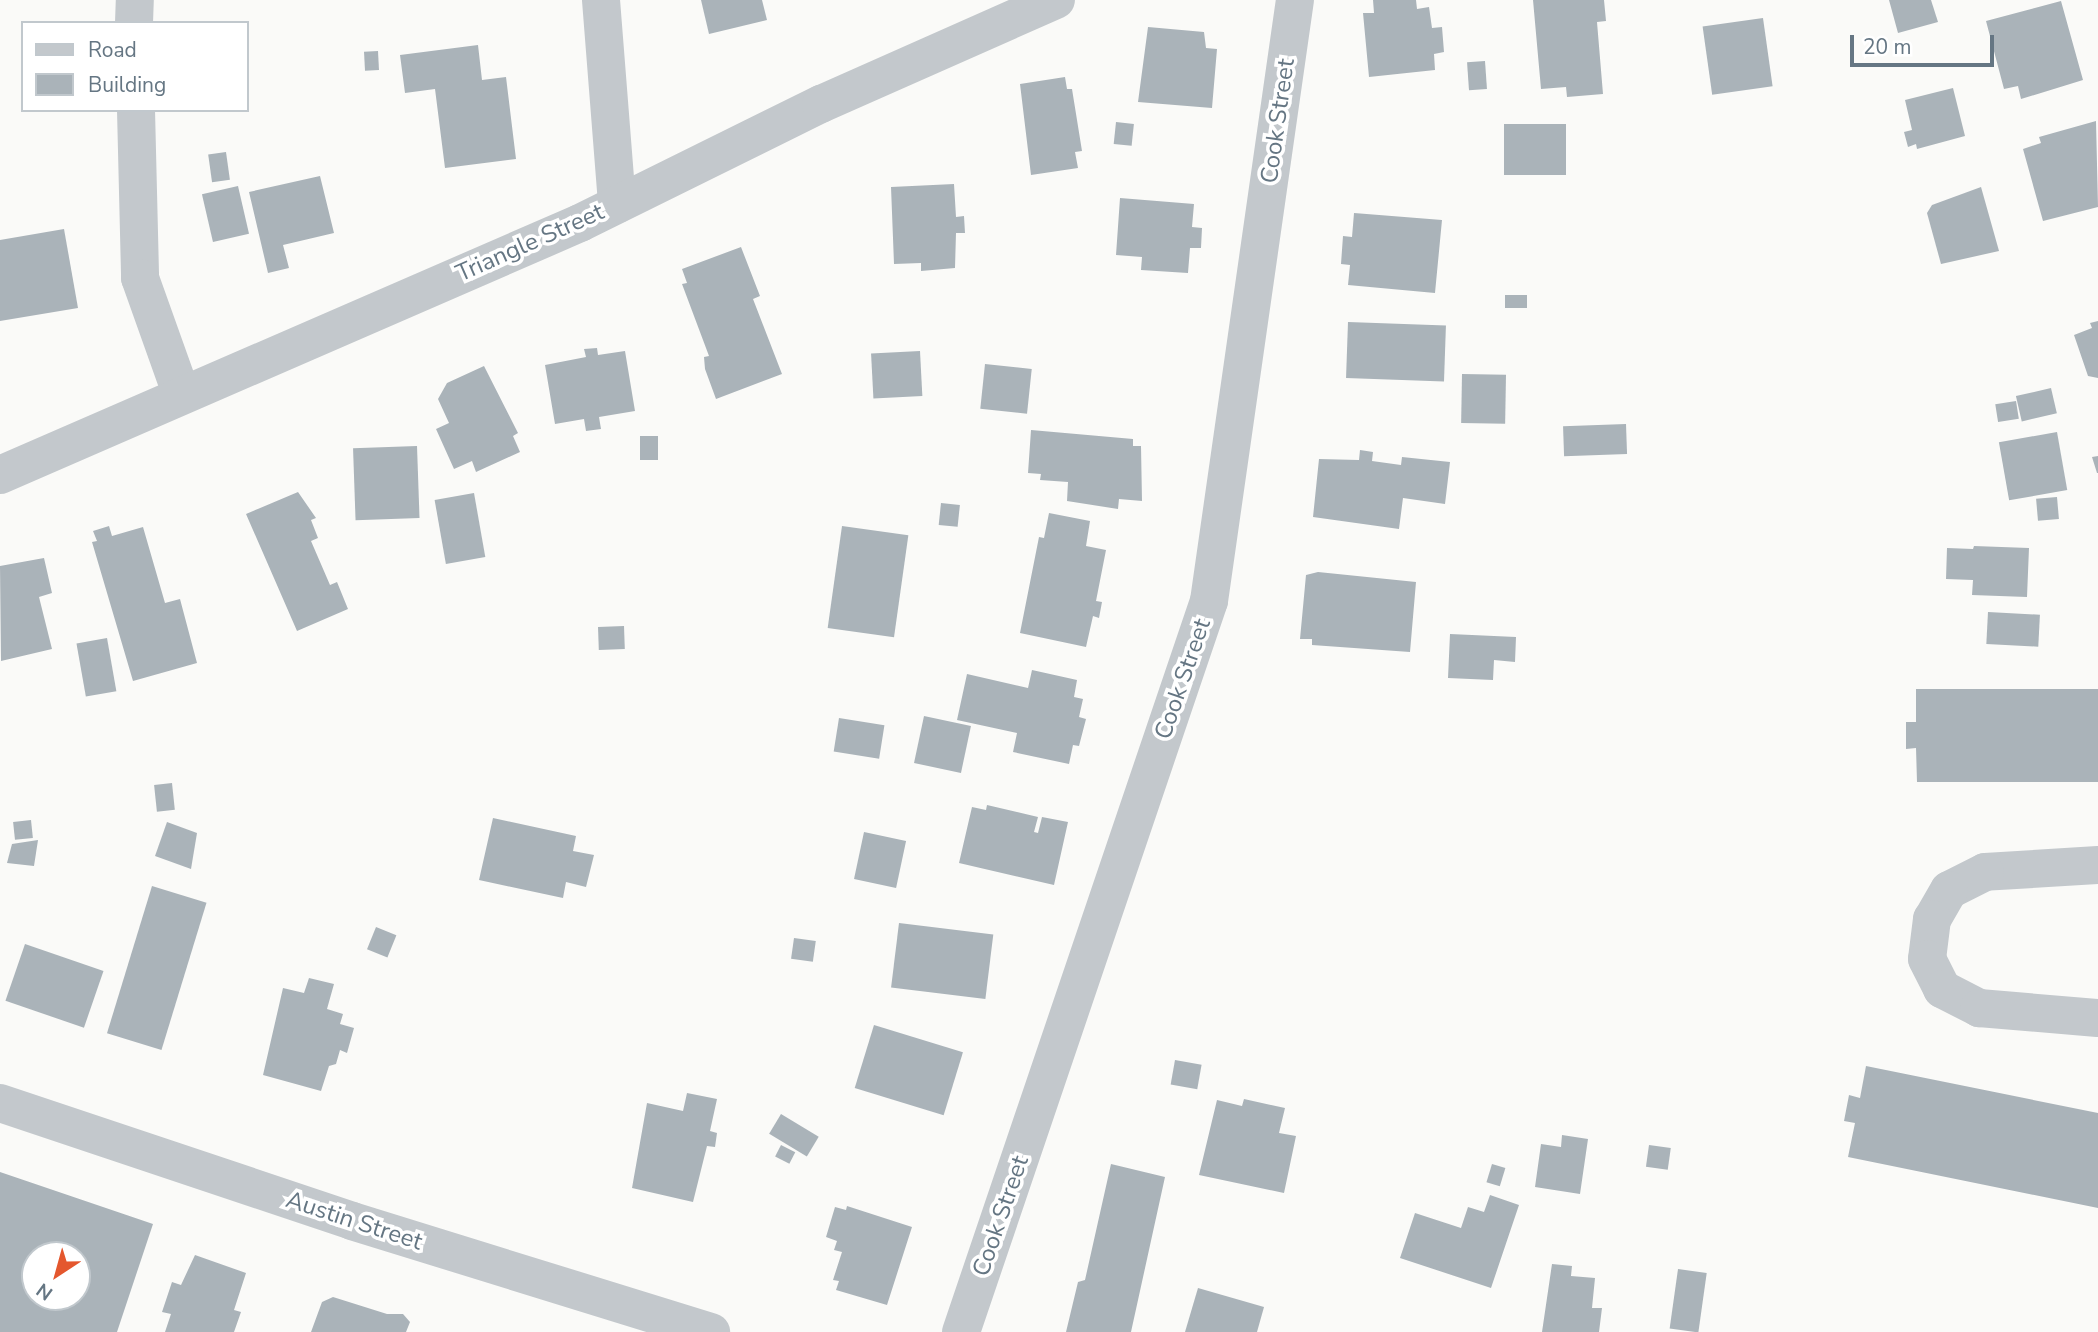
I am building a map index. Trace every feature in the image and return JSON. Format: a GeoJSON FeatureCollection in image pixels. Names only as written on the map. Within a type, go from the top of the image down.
{"type":"FeatureCollection","features":[{"type":"Feature","properties":{"kind":"street"},"geometry":{"type":"LineString","coordinates":[[134,21],[135,0]]}},
{"type":"Feature","properties":{"kind":"street"},"geometry":{"type":"LineString","coordinates":[[601,0],[617,204]]}},
{"type":"Feature","properties":{"kind":"street","name":"Triangle Street"},"geometry":{"type":"LineString","coordinates":[[0,475],[181,393],[617,204],[821,104],[1056,0]]}},
{"type":"Feature","properties":{"kind":"street","name":"Cook Street"},"geometry":{"type":"LineString","coordinates":[[961,1332],[1209,601],[1295,0]]}},
{"type":"Feature","properties":{"kind":"street"},"geometry":{"type":"LineString","coordinates":[[136,112],[139,278],[181,393]]}},
{"type":"Feature","properties":{"kind":"street"},"geometry":{"type":"LineString","coordinates":[[2098,865],[1985,872],[1949,890],[1932,919],[1927,959],[1942,989],[1979,1008],[2098,1018]]}},
{"type":"Feature","properties":{"kind":"street","name":"Austin Street"},"geometry":{"type":"LineString","coordinates":[[0,1103],[352,1221],[711,1332]]}},
{"type":"Feature","properties":{"kind":"building"},"geometry":{"type":"Polygon","coordinates":[[[701,0],[762,0],[767,20],[709,34],[701,0]]]}},
{"type":"Feature","properties":{"kind":"building"},"geometry":{"type":"Polygon","coordinates":[[[1373,0],[1416,0],[1417,9],[1429,7],[1432,28],[1442,27],[1444,52],[1434,54],[1435,70],[1369,77],[1363,13],[1374,13],[1373,0]]]}},
{"type":"Feature","properties":{"kind":"building"},"geometry":{"type":"Polygon","coordinates":[[[1533,0],[1604,0],[1606,21],[1597,22],[1603,94],[1567,97],[1566,87],[1541,89],[1533,0]]]}},
{"type":"Feature","properties":{"kind":"building"},"geometry":{"type":"Polygon","coordinates":[[[1889,0],[1931,0],[1938,22],[1898,33],[1889,0]]]}},
{"type":"Feature","properties":{"kind":"building"},"geometry":{"type":"Polygon","coordinates":[[[2061,1],[2083,80],[2021,99],[2018,86],[2004,89],[1986,21],[2061,1]]]}},
{"type":"Feature","properties":{"kind":"building"},"geometry":{"type":"Polygon","coordinates":[[[1763,18],[1773,86],[1712,95],[1703,26],[1763,18]]]}},
{"type":"Feature","properties":{"kind":"building"},"geometry":{"type":"Polygon","coordinates":[[[1148,27],[1204,32],[1206,48],[1217,49],[1212,108],[1138,102],[1148,27]]]}},
{"type":"Feature","properties":{"kind":"building"},"geometry":{"type":"Polygon","coordinates":[[[478,45],[482,80],[506,77],[516,159],[445,168],[435,89],[405,93],[400,55],[478,45]]]}},
{"type":"Feature","properties":{"kind":"building"},"geometry":{"type":"Polygon","coordinates":[[[378,51],[379,70],[365,71],[364,52],[378,51]]]}},
{"type":"Feature","properties":{"kind":"building"},"geometry":{"type":"Polygon","coordinates":[[[1485,61],[1487,89],[1469,90],[1467,62],[1485,61]]]}},
{"type":"Feature","properties":{"kind":"building"},"geometry":{"type":"Polygon","coordinates":[[[1065,77],[1067,89],[1072,89],[1082,151],[1075,152],[1078,168],[1031,175],[1020,84],[1065,77]]]}},
{"type":"Feature","properties":{"kind":"building"},"geometry":{"type":"Polygon","coordinates":[[[1953,88],[1965,136],[1917,149],[1916,144],[1908,147],[1904,132],[1912,130],[1905,100],[1953,88]]]}},
{"type":"Feature","properties":{"kind":"building"},"geometry":{"type":"Polygon","coordinates":[[[2096,121],[2098,207],[2043,221],[2023,149],[2041,143],[2039,137],[2096,121]]]}},
{"type":"Feature","properties":{"kind":"building"},"geometry":{"type":"Polygon","coordinates":[[[1116,122],[1134,124],[1132,146],[1114,144],[1116,122]]]}},
{"type":"Feature","properties":{"kind":"building"},"geometry":{"type":"Polygon","coordinates":[[[1504,124],[1566,124],[1566,175],[1504,175],[1504,124]]]}},
{"type":"Feature","properties":{"kind":"building"},"geometry":{"type":"Polygon","coordinates":[[[226,152],[230,180],[212,182],[208,155],[226,152]]]}},
{"type":"Feature","properties":{"kind":"building"},"geometry":{"type":"Polygon","coordinates":[[[320,176],[334,233],[283,245],[289,268],[268,273],[249,192],[320,176]]]}},
{"type":"Feature","properties":{"kind":"building"},"geometry":{"type":"Polygon","coordinates":[[[954,184],[956,217],[964,216],[965,233],[956,233],[955,268],[921,271],[921,263],[894,264],[891,187],[954,184]]]}},
{"type":"Feature","properties":{"kind":"building"},"geometry":{"type":"Polygon","coordinates":[[[238,186],[249,234],[213,242],[202,194],[238,186]]]}},
{"type":"Feature","properties":{"kind":"building"},"geometry":{"type":"Polygon","coordinates":[[[1981,187],[1999,251],[1941,264],[1927,213],[1932,205],[1981,187]]]}},
{"type":"Feature","properties":{"kind":"building"},"geometry":{"type":"Polygon","coordinates":[[[1120,198],[1194,204],[1192,227],[1202,228],[1201,248],[1190,248],[1188,273],[1141,270],[1142,257],[1116,255],[1120,198]]]}},
{"type":"Feature","properties":{"kind":"building"},"geometry":{"type":"Polygon","coordinates":[[[1354,213],[1442,220],[1435,293],[1348,285],[1350,265],[1341,264],[1343,236],[1352,237],[1354,213]]]}},
{"type":"Feature","properties":{"kind":"building"},"geometry":{"type":"Polygon","coordinates":[[[64,229],[78,308],[0,321],[0,240],[64,229]]]}},
{"type":"Feature","properties":{"kind":"building"},"geometry":{"type":"Polygon","coordinates":[[[741,247],[760,296],[753,299],[782,374],[716,399],[705,369],[704,357],[709,356],[682,284],[687,283],[682,269],[741,247]]]}},
{"type":"Feature","properties":{"kind":"building"},"geometry":{"type":"Polygon","coordinates":[[[1505,295],[1527,295],[1527,308],[1505,308],[1505,295]]]}},
{"type":"Feature","properties":{"kind":"building"},"geometry":{"type":"Polygon","coordinates":[[[2098,321],[2098,378],[2088,376],[2074,335],[2092,328],[2090,323],[2098,321]]]}},
{"type":"Feature","properties":{"kind":"building"},"geometry":{"type":"Polygon","coordinates":[[[1348,322],[1446,325],[1444,381],[1346,378],[1348,322]]]}},
{"type":"Feature","properties":{"kind":"building"},"geometry":{"type":"Polygon","coordinates":[[[597,348],[598,355],[625,351],[635,411],[599,417],[601,429],[586,431],[584,419],[555,424],[545,365],[586,357],[584,349],[597,348]]]}},
{"type":"Feature","properties":{"kind":"building"},"geometry":{"type":"Polygon","coordinates":[[[920,351],[922,396],[873,399],[871,354],[920,351]]]}},
{"type":"Feature","properties":{"kind":"building"},"geometry":{"type":"Polygon","coordinates":[[[985,364],[1032,369],[1027,414],[980,409],[985,364]]]}},
{"type":"Feature","properties":{"kind":"building"},"geometry":{"type":"Polygon","coordinates":[[[484,366],[518,433],[513,436],[520,452],[476,472],[472,461],[454,469],[436,429],[449,423],[438,399],[447,383],[484,366]]]}},
{"type":"Feature","properties":{"kind":"building"},"geometry":{"type":"Polygon","coordinates":[[[1462,374],[1506,375],[1505,424],[1461,423],[1462,374]]]}},
{"type":"Feature","properties":{"kind":"building"},"geometry":{"type":"Polygon","coordinates":[[[2051,388],[2057,413],[2022,421],[2016,396],[2051,388]]]}},
{"type":"Feature","properties":{"kind":"building"},"geometry":{"type":"Polygon","coordinates":[[[2016,401],[2019,419],[1998,422],[1995,404],[2016,401]]]}},
{"type":"Feature","properties":{"kind":"building"},"geometry":{"type":"Polygon","coordinates":[[[1626,424],[1627,454],[1564,456],[1563,426],[1626,424]]]}},
{"type":"Feature","properties":{"kind":"building"},"geometry":{"type":"Polygon","coordinates":[[[1031,430],[1133,439],[1133,446],[1141,446],[1142,501],[1119,499],[1118,509],[1067,501],[1068,482],[1040,480],[1041,474],[1028,473],[1031,430]]]}},
{"type":"Feature","properties":{"kind":"building"},"geometry":{"type":"Polygon","coordinates":[[[2057,432],[2067,490],[2009,500],[1999,442],[2057,432]]]}},
{"type":"Feature","properties":{"kind":"building"},"geometry":{"type":"Polygon","coordinates":[[[640,436],[658,436],[658,460],[640,460],[640,436]]]}},
{"type":"Feature","properties":{"kind":"building"},"geometry":{"type":"Polygon","coordinates":[[[417,446],[420,518],[356,520],[353,448],[417,446]]]}},
{"type":"Feature","properties":{"kind":"building"},"geometry":{"type":"Polygon","coordinates":[[[1360,450],[1373,452],[1372,461],[1401,465],[1402,457],[1450,462],[1445,504],[1403,498],[1399,529],[1313,517],[1319,459],[1359,460],[1360,450]]]}},
{"type":"Feature","properties":{"kind":"building"},"geometry":{"type":"Polygon","coordinates":[[[2098,456],[2098,473],[2097,473],[2092,457],[2098,456]]]}},
{"type":"Feature","properties":{"kind":"building"},"geometry":{"type":"Polygon","coordinates":[[[298,492],[316,518],[311,520],[318,538],[311,541],[330,585],[337,582],[348,609],[297,631],[246,514],[298,492]]]}},
{"type":"Feature","properties":{"kind":"building"},"geometry":{"type":"Polygon","coordinates":[[[474,493],[485,557],[446,564],[435,500],[474,493]]]}},
{"type":"Feature","properties":{"kind":"building"},"geometry":{"type":"Polygon","coordinates":[[[2057,497],[2059,519],[2038,521],[2036,499],[2057,497]]]}},
{"type":"Feature","properties":{"kind":"building"},"geometry":{"type":"Polygon","coordinates":[[[941,503],[960,505],[958,527],[939,525],[941,503]]]}},
{"type":"Feature","properties":{"kind":"building"},"geometry":{"type":"Polygon","coordinates":[[[1049,513],[1090,521],[1086,546],[1106,550],[1096,601],[1102,602],[1099,618],[1093,616],[1086,647],[1020,633],[1039,537],[1044,538],[1049,513]]]}},
{"type":"Feature","properties":{"kind":"building"},"geometry":{"type":"Polygon","coordinates":[[[109,526],[112,536],[143,527],[165,603],[180,599],[197,663],[133,681],[92,542],[97,541],[93,531],[109,526]]]}},
{"type":"Feature","properties":{"kind":"building"},"geometry":{"type":"Polygon","coordinates":[[[842,526],[908,535],[894,637],[828,628],[842,526]]]}},
{"type":"Feature","properties":{"kind":"building"},"geometry":{"type":"Polygon","coordinates":[[[1974,546],[2029,548],[2027,597],[1972,595],[1973,580],[1946,579],[1947,548],[1973,549],[1974,546]]]}},
{"type":"Feature","properties":{"kind":"building"},"geometry":{"type":"Polygon","coordinates":[[[44,558],[52,593],[39,597],[52,649],[1,661],[0,566],[44,558]]]}},
{"type":"Feature","properties":{"kind":"building"},"geometry":{"type":"Polygon","coordinates":[[[1318,572],[1416,582],[1410,652],[1312,645],[1312,639],[1300,639],[1306,575],[1318,572]]]}},
{"type":"Feature","properties":{"kind":"building"},"geometry":{"type":"Polygon","coordinates":[[[1988,612],[2040,615],[2038,647],[1986,644],[1988,612]]]}},
{"type":"Feature","properties":{"kind":"building"},"geometry":{"type":"Polygon","coordinates":[[[624,626],[625,649],[599,650],[598,627],[624,626]]]}},
{"type":"Feature","properties":{"kind":"building"},"geometry":{"type":"Polygon","coordinates":[[[1450,634],[1516,637],[1515,662],[1494,660],[1493,680],[1448,678],[1450,634]]]}},
{"type":"Feature","properties":{"kind":"building"},"geometry":{"type":"Polygon","coordinates":[[[107,638],[116,691],[86,697],[76,643],[107,638]]]}},
{"type":"Feature","properties":{"kind":"building"},"geometry":{"type":"Polygon","coordinates":[[[1032,670],[1077,680],[1074,697],[1083,699],[1079,717],[1086,719],[1079,746],[1073,745],[1069,764],[1013,752],[1017,733],[957,720],[967,674],[1028,688],[1032,670]]]}},
{"type":"Feature","properties":{"kind":"building"},"geometry":{"type":"Polygon","coordinates":[[[1916,689],[2098,689],[2098,782],[1917,782],[1916,748],[1906,749],[1906,722],[1916,722],[1916,689]]]}},
{"type":"Feature","properties":{"kind":"building"},"geometry":{"type":"Polygon","coordinates":[[[924,716],[971,726],[961,773],[914,763],[924,716]]]}},
{"type":"Feature","properties":{"kind":"building"},"geometry":{"type":"Polygon","coordinates":[[[839,718],[884,725],[879,759],[834,752],[839,718]]]}},
{"type":"Feature","properties":{"kind":"building"},"geometry":{"type":"Polygon","coordinates":[[[172,783],[175,810],[157,812],[154,785],[172,783]]]}},
{"type":"Feature","properties":{"kind":"building"},"geometry":{"type":"Polygon","coordinates":[[[987,805],[1038,817],[1034,832],[1038,833],[1042,817],[1068,822],[1054,885],[959,863],[972,807],[986,810],[987,805]]]}},
{"type":"Feature","properties":{"kind":"building"},"geometry":{"type":"Polygon","coordinates":[[[493,818],[576,836],[573,851],[594,855],[586,887],[566,882],[563,898],[479,880],[493,818]]]}},
{"type":"Feature","properties":{"kind":"building"},"geometry":{"type":"Polygon","coordinates":[[[31,820],[33,838],[15,840],[13,822],[31,820]]]}},
{"type":"Feature","properties":{"kind":"building"},"geometry":{"type":"Polygon","coordinates":[[[167,822],[197,833],[191,869],[155,856],[167,822]]]}},
{"type":"Feature","properties":{"kind":"building"},"geometry":{"type":"Polygon","coordinates":[[[864,832],[906,841],[896,888],[854,879],[864,832]]]}},
{"type":"Feature","properties":{"kind":"building"},"geometry":{"type":"Polygon","coordinates":[[[38,840],[34,866],[7,863],[12,844],[38,840]]]}},
{"type":"Feature","properties":{"kind":"building"},"geometry":{"type":"Polygon","coordinates":[[[152,886],[207,903],[161,1050],[107,1033],[152,886]]]}},
{"type":"Feature","properties":{"kind":"building"},"geometry":{"type":"Polygon","coordinates":[[[899,923],[993,935],[985,999],[891,988],[899,923]]]}},
{"type":"Feature","properties":{"kind":"building"},"geometry":{"type":"Polygon","coordinates":[[[376,927],[396,935],[387,957],[367,949],[376,927]]]}},
{"type":"Feature","properties":{"kind":"building"},"geometry":{"type":"Polygon","coordinates":[[[794,938],[816,941],[813,962],[791,959],[794,938]]]}},
{"type":"Feature","properties":{"kind":"building"},"geometry":{"type":"Polygon","coordinates":[[[25,944],[103,971],[84,1028],[5,1001],[25,944]]]}},
{"type":"Feature","properties":{"kind":"building"},"geometry":{"type":"Polygon","coordinates":[[[309,978],[334,984],[327,1009],[343,1014],[340,1024],[354,1028],[347,1053],[340,1050],[336,1064],[329,1066],[321,1091],[263,1075],[283,988],[304,993],[309,978]]]}},
{"type":"Feature","properties":{"kind":"building"},"geometry":{"type":"Polygon","coordinates":[[[874,1025],[963,1052],[944,1115],[855,1088],[874,1025]]]}},
{"type":"Feature","properties":{"kind":"building"},"geometry":{"type":"Polygon","coordinates":[[[1175,1060],[1202,1065],[1197,1089],[1171,1085],[1175,1060]]]}},
{"type":"Feature","properties":{"kind":"building"},"geometry":{"type":"Polygon","coordinates":[[[1866,1066],[2098,1113],[2098,1208],[1848,1157],[1855,1123],[1844,1121],[1849,1095],[1860,1098],[1866,1066]]]}},
{"type":"Feature","properties":{"kind":"building"},"geometry":{"type":"Polygon","coordinates":[[[687,1093],[717,1099],[710,1131],[717,1133],[715,1147],[707,1146],[693,1202],[632,1188],[647,1103],[683,1111],[687,1093]]]}},
{"type":"Feature","properties":{"kind":"building"},"geometry":{"type":"Polygon","coordinates":[[[1244,1099],[1285,1108],[1279,1133],[1296,1136],[1284,1193],[1199,1175],[1217,1100],[1242,1106],[1244,1099]]]}},
{"type":"Feature","properties":{"kind":"building"},"geometry":{"type":"Polygon","coordinates":[[[781,1114],[819,1137],[807,1156],[769,1134],[781,1114]]]}},
{"type":"Feature","properties":{"kind":"building"},"geometry":{"type":"Polygon","coordinates":[[[1562,1135],[1588,1139],[1580,1194],[1535,1187],[1541,1144],[1561,1147],[1562,1135]]]}},
{"type":"Feature","properties":{"kind":"building"},"geometry":{"type":"Polygon","coordinates":[[[781,1145],[795,1152],[789,1164],[775,1157],[781,1145]]]}},
{"type":"Feature","properties":{"kind":"building"},"geometry":{"type":"Polygon","coordinates":[[[1649,1145],[1671,1148],[1668,1170],[1646,1167],[1649,1145]]]}},
{"type":"Feature","properties":{"kind":"building"},"geometry":{"type":"Polygon","coordinates":[[[1111,1164],[1165,1177],[1131,1332],[1066,1332],[1078,1282],[1085,1280],[1111,1164]]]}},
{"type":"Feature","properties":{"kind":"building"},"geometry":{"type":"Polygon","coordinates":[[[1492,1164],[1505,1168],[1500,1186],[1486,1182],[1492,1164]]]}},
{"type":"Feature","properties":{"kind":"building"},"geometry":{"type":"Polygon","coordinates":[[[0,1172],[153,1224],[117,1332],[0,1332],[0,1172]]]}},
{"type":"Feature","properties":{"kind":"building"},"geometry":{"type":"Polygon","coordinates":[[[1490,1195],[1519,1205],[1491,1288],[1400,1258],[1415,1213],[1461,1228],[1468,1207],[1484,1212],[1490,1195]]]}},
{"type":"Feature","properties":{"kind":"building"},"geometry":{"type":"Polygon","coordinates":[[[847,1206],[912,1227],[887,1305],[836,1290],[839,1281],[833,1280],[842,1252],[834,1250],[837,1241],[826,1237],[835,1207],[846,1210],[847,1206]]]}},
{"type":"Feature","properties":{"kind":"building"},"geometry":{"type":"Polygon","coordinates":[[[195,1255],[246,1273],[234,1310],[241,1312],[234,1332],[165,1332],[171,1314],[162,1312],[172,1282],[181,1285],[195,1255]]]}},
{"type":"Feature","properties":{"kind":"building"},"geometry":{"type":"Polygon","coordinates":[[[1552,1264],[1572,1266],[1571,1276],[1595,1278],[1592,1308],[1602,1308],[1599,1332],[1542,1332],[1552,1264]]]}},
{"type":"Feature","properties":{"kind":"building"},"geometry":{"type":"Polygon","coordinates":[[[1678,1269],[1707,1273],[1698,1332],[1670,1328],[1678,1269]]]}},
{"type":"Feature","properties":{"kind":"building"},"geometry":{"type":"Polygon","coordinates":[[[1198,1288],[1264,1307],[1257,1332],[1185,1332],[1198,1288]]]}},
{"type":"Feature","properties":{"kind":"building"},"geometry":{"type":"Polygon","coordinates":[[[333,1297],[387,1314],[403,1314],[410,1322],[406,1332],[311,1332],[322,1302],[333,1297]]]}}]}
